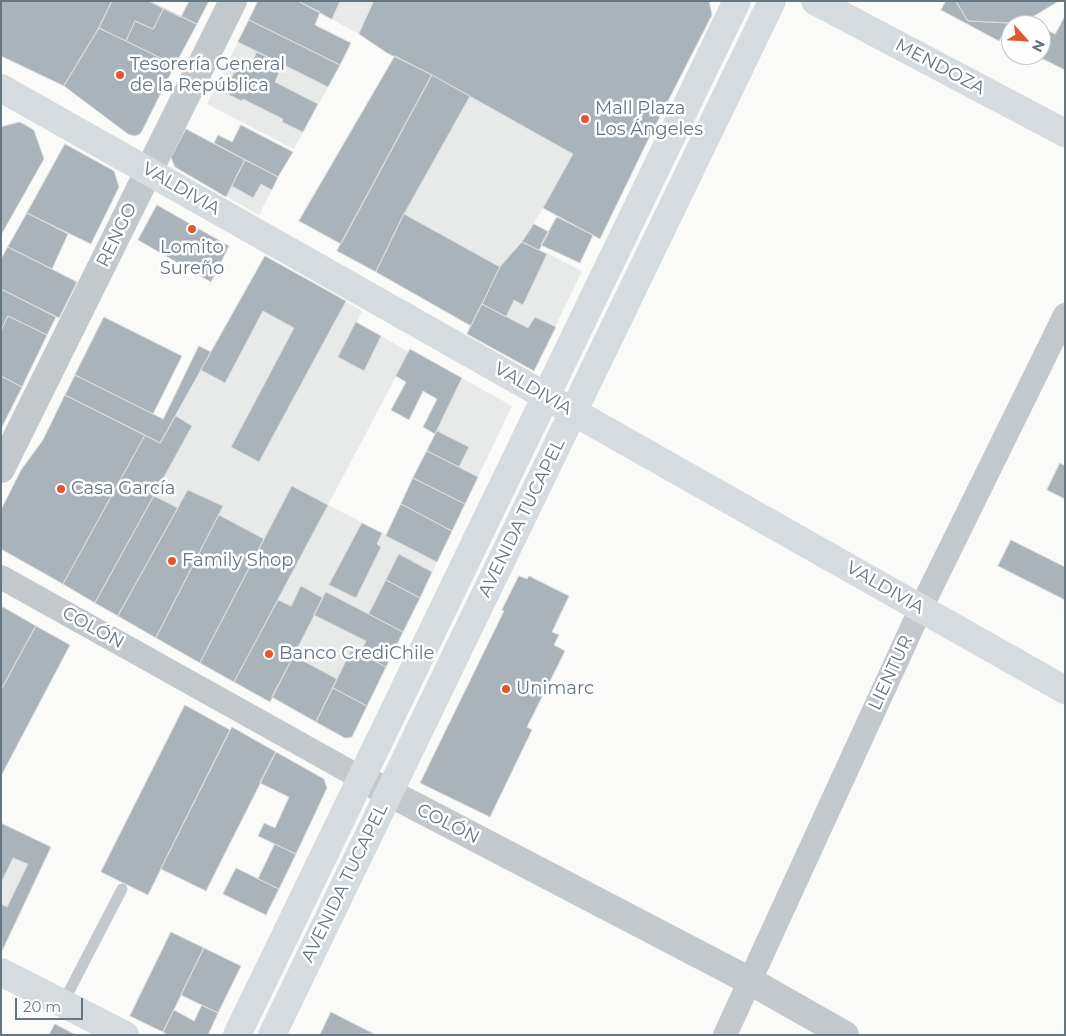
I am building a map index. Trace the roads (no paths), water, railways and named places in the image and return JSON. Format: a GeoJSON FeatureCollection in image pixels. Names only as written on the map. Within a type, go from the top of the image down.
{"type":"FeatureCollection","features":[{"type":"Feature","properties":{"kind":"main road","name":"AVENIDA TUCAPEL"},"geometry":{"type":"LineString","coordinates":[[237,1035],[737,1]]}},
{"type":"Feature","properties":{"kind":"main road","name":"AVENIDA TUCAPEL"},"geometry":{"type":"LineString","coordinates":[[272,1035],[772,1]]}},
{"type":"Feature","properties":{"kind":"main road","name":"MENDOZA"},"geometry":{"type":"LineString","coordinates":[[815,1],[1065,133]]}},
{"type":"Feature","properties":{"kind":"main road","name":"VALDIVIA"},"geometry":{"type":"LineString","coordinates":[[1,88],[1065,690]]}},
{"type":"Feature","properties":{"kind":"main road"},"geometry":{"type":"LineString","coordinates":[[664,153],[669,181],[666,220]]}},
{"type":"Feature","properties":{"kind":"main road"},"geometry":{"type":"LineString","coordinates":[[1,972],[125,1035]]}},
{"type":"Feature","properties":{"kind":"street","name":"RENGO"},"geometry":{"type":"LineString","coordinates":[[1,469],[233,1]]}},
{"type":"Feature","properties":{"kind":"street","name":"LIENTUR"},"geometry":{"type":"LineString","coordinates":[[725,1035],[921,608],[1065,315]]}},
{"type":"Feature","properties":{"kind":"street","name":"COLÓN"},"geometry":{"type":"LineString","coordinates":[[1,577],[361,778],[750,981],[845,1035]]}},
{"type":"Feature","properties":{"kind":"lane"},"geometry":{"type":"LineString","coordinates":[[62,1003],[122,889]]}},
{"type":"Feature","properties":{"kind":"place","name":"Tesorería General de la República"},"geometry":{"type":"Point","coordinates":[120,75]}},
{"type":"Feature","properties":{"kind":"place","name":"Mall Plaza Los Ángeles"},"geometry":{"type":"Point","coordinates":[585,119]}},
{"type":"Feature","properties":{"kind":"place","name":"Lomito Sureño"},"geometry":{"type":"Point","coordinates":[192,229]}},
{"type":"Feature","properties":{"kind":"place","name":"Casa García"},"geometry":{"type":"Point","coordinates":[61,489]}},
{"type":"Feature","properties":{"kind":"place","name":"Family Shop"},"geometry":{"type":"Point","coordinates":[172,561]}},
{"type":"Feature","properties":{"kind":"place","name":"Banco CrediChile"},"geometry":{"type":"Point","coordinates":[269,654]}},
{"type":"Feature","properties":{"kind":"place","name":"Unimarc"},"geometry":{"type":"Point","coordinates":[506,689]}}]}
